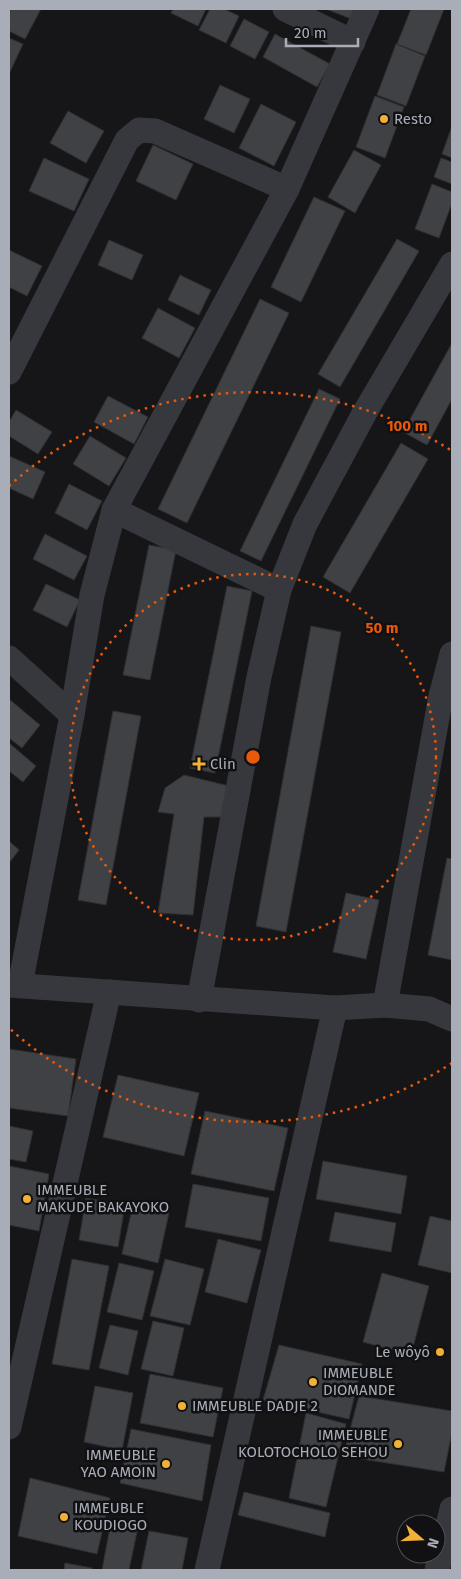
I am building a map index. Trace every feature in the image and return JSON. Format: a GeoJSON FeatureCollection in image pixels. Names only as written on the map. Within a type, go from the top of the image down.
{"type":"FeatureCollection","features":[{"type":"Feature","properties":{"kind":"street"},"geometry":{"type":"LineString","coordinates":[[285,9],[353,42]]}},
{"type":"Feature","properties":{"kind":"street"},"geometry":{"type":"LineString","coordinates":[[367,9],[287,189],[114,510],[92,595],[72,715],[14,985],[200,1000],[334,1008],[385,1005],[429,1009],[452,1019]]}},
{"type":"Feature","properties":{"kind":"street"},"geometry":{"type":"LineString","coordinates":[[9,372],[126,140],[139,130],[155,131],[287,189]]}},
{"type":"Feature","properties":{"kind":"street"},"geometry":{"type":"LineString","coordinates":[[200,1000],[259,677],[279,590],[305,524],[365,412],[452,264]]}},
{"type":"Feature","properties":{"kind":"street"},"geometry":{"type":"LineString","coordinates":[[114,510],[279,590]]}},
{"type":"Feature","properties":{"kind":"street"},"geometry":{"type":"LineString","coordinates":[[385,1005],[441,696],[452,654]]}},
{"type":"Feature","properties":{"kind":"street"},"geometry":{"type":"LineString","coordinates":[[9,658],[72,715]]}},
{"type":"Feature","properties":{"kind":"street"},"geometry":{"type":"LineString","coordinates":[[9,1427],[109,992]]}},
{"type":"Feature","properties":{"kind":"street"},"geometry":{"type":"LineString","coordinates":[[207,1570],[334,1008]]}},
{"type":"Feature","properties":{"kind":"street"},"geometry":{"type":"LineString","coordinates":[[437,1570],[452,1509]]}},
{"type":"Feature","properties":{"kind":"building"},"geometry":{"type":"Polygon","coordinates":[[[10,9],[41,9],[25,39],[9,31],[10,9]]]}},
{"type":"Feature","properties":{"kind":"building"},"geometry":{"type":"Polygon","coordinates":[[[173,9],[206,9],[198,26],[171,13],[173,9]]]}},
{"type":"Feature","properties":{"kind":"building"},"geometry":{"type":"Polygon","coordinates":[[[210,9],[224,9],[239,16],[226,43],[199,30],[210,9]]]}},
{"type":"Feature","properties":{"kind":"building"},"geometry":{"type":"Polygon","coordinates":[[[326,9],[358,9],[354,20],[326,9]]]}},
{"type":"Feature","properties":{"kind":"building"},"geometry":{"type":"Polygon","coordinates":[[[411,9],[444,9],[426,55],[397,44],[411,9]]]}},
{"type":"Feature","properties":{"kind":"building"},"geometry":{"type":"Polygon","coordinates":[[[244,19],[269,32],[255,59],[230,46],[244,19]]]}},
{"type":"Feature","properties":{"kind":"building"},"geometry":{"type":"Polygon","coordinates":[[[275,34],[330,64],[317,87],[263,57],[275,34]]]}},
{"type":"Feature","properties":{"kind":"building"},"geometry":{"type":"Polygon","coordinates":[[[9,38],[23,44],[9,74],[9,38]]]}},
{"type":"Feature","properties":{"kind":"building"},"geometry":{"type":"Polygon","coordinates":[[[396,44],[425,56],[406,106],[377,95],[396,44]]]}},
{"type":"Feature","properties":{"kind":"building"},"geometry":{"type":"Polygon","coordinates":[[[220,85],[250,99],[234,133],[204,119],[220,85]]]}},
{"type":"Feature","properties":{"kind":"building"},"geometry":{"type":"Polygon","coordinates":[[[375,96],[404,107],[385,158],[356,147],[375,96]]]}},
{"type":"Feature","properties":{"kind":"building"},"geometry":{"type":"Polygon","coordinates":[[[261,104],[296,122],[274,166],[239,148],[261,104]]]}},
{"type":"Feature","properties":{"kind":"building"},"geometry":{"type":"Polygon","coordinates":[[[68,111],[104,131],[86,163],[50,143],[68,111]]]}},
{"type":"Feature","properties":{"kind":"building"},"geometry":{"type":"Polygon","coordinates":[[[452,126],[452,158],[442,154],[452,126]]]}},
{"type":"Feature","properties":{"kind":"building"},"geometry":{"type":"Polygon","coordinates":[[[153,145],[193,164],[176,200],[136,181],[153,145]]]}},
{"type":"Feature","properties":{"kind":"building"},"geometry":{"type":"Polygon","coordinates":[[[354,150],[381,165],[355,213],[328,197],[354,150]]]}},
{"type":"Feature","properties":{"kind":"building"},"geometry":{"type":"Polygon","coordinates":[[[44,158],[89,179],[74,211],[29,191],[44,158]]]}},
{"type":"Feature","properties":{"kind":"building"},"geometry":{"type":"Polygon","coordinates":[[[441,158],[452,162],[452,184],[434,177],[441,158]]]}},
{"type":"Feature","properties":{"kind":"building"},"geometry":{"type":"Polygon","coordinates":[[[432,184],[452,192],[452,203],[439,238],[415,229],[432,184]]]}},
{"type":"Feature","properties":{"kind":"building"},"geometry":{"type":"Polygon","coordinates":[[[314,197],[345,211],[301,302],[271,287],[314,197]]]}},
{"type":"Feature","properties":{"kind":"building"},"geometry":{"type":"Polygon","coordinates":[[[397,239],[419,251],[340,387],[318,374],[397,239]]]}},
{"type":"Feature","properties":{"kind":"building"},"geometry":{"type":"Polygon","coordinates":[[[109,240],[143,255],[132,280],[98,265],[109,240]]]}},
{"type":"Feature","properties":{"kind":"building"},"geometry":{"type":"Polygon","coordinates":[[[9,250],[42,266],[27,296],[9,287],[9,250]]]}},
{"type":"Feature","properties":{"kind":"building"},"geometry":{"type":"Polygon","coordinates":[[[180,275],[211,290],[199,315],[168,300],[180,275]]]}},
{"type":"Feature","properties":{"kind":"building"},"geometry":{"type":"Polygon","coordinates":[[[260,299],[289,313],[187,523],[158,509],[260,299]]]}},
{"type":"Feature","properties":{"kind":"building"},"geometry":{"type":"Polygon","coordinates":[[[158,308],[195,328],[179,358],[142,338],[158,308]]]}},
{"type":"Feature","properties":{"kind":"building"},"geometry":{"type":"Polygon","coordinates":[[[452,343],[452,399],[427,445],[403,432],[452,343]]]}},
{"type":"Feature","properties":{"kind":"building"},"geometry":{"type":"Polygon","coordinates":[[[319,389],[340,399],[261,561],[240,551],[319,389]]]}},
{"type":"Feature","properties":{"kind":"building"},"geometry":{"type":"Polygon","coordinates":[[[108,396],[148,417],[134,444],[94,422],[108,396]]]}},
{"type":"Feature","properties":{"kind":"building"},"geometry":{"type":"Polygon","coordinates":[[[16,410],[52,432],[38,454],[9,436],[9,422],[16,410]]]}},
{"type":"Feature","properties":{"kind":"building"},"geometry":{"type":"Polygon","coordinates":[[[90,436],[126,458],[109,486],[73,464],[90,436]]]}},
{"type":"Feature","properties":{"kind":"building"},"geometry":{"type":"Polygon","coordinates":[[[401,443],[428,459],[350,593],[323,577],[401,443]]]}},
{"type":"Feature","properties":{"kind":"building"},"geometry":{"type":"Polygon","coordinates":[[[9,456],[45,472],[33,499],[9,488],[9,456]]]}},
{"type":"Feature","properties":{"kind":"building"},"geometry":{"type":"Polygon","coordinates":[[[69,484],[102,501],[87,530],[55,513],[69,484]]]}},
{"type":"Feature","properties":{"kind":"building"},"geometry":{"type":"Polygon","coordinates":[[[45,534],[87,556],[74,580],[33,559],[45,534]]]}},
{"type":"Feature","properties":{"kind":"building"},"geometry":{"type":"Polygon","coordinates":[[[149,545],[176,550],[150,680],[123,675],[149,545]]]}},
{"type":"Feature","properties":{"kind":"building"},"geometry":{"type":"Polygon","coordinates":[[[46,584],[80,600],[67,627],[33,610],[46,584]]]}},
{"type":"Feature","properties":{"kind":"building"},"geometry":{"type":"Polygon","coordinates":[[[227,586],[252,591],[215,773],[190,768],[227,586]]]}},
{"type":"Feature","properties":{"kind":"building"},"geometry":{"type":"Polygon","coordinates":[[[311,626],[341,632],[286,932],[256,926],[311,626]]]}},
{"type":"Feature","properties":{"kind":"building"},"geometry":{"type":"Polygon","coordinates":[[[9,699],[40,725],[22,748],[9,738],[9,699]]]}},
{"type":"Feature","properties":{"kind":"building"},"geometry":{"type":"Polygon","coordinates":[[[113,711],[141,716],[106,905],[78,900],[113,711]]]}},
{"type":"Feature","properties":{"kind":"building"},"geometry":{"type":"Polygon","coordinates":[[[9,743],[36,766],[23,782],[9,771],[9,743]]]}},
{"type":"Feature","properties":{"kind":"building"},"geometry":{"type":"Polygon","coordinates":[[[184,775],[233,787],[228,817],[204,817],[193,915],[158,913],[174,814],[158,812],[165,788],[184,775]]]}},
{"type":"Feature","properties":{"kind":"building"},"geometry":{"type":"Polygon","coordinates":[[[9,841],[19,850],[9,863],[9,841]]]}},
{"type":"Feature","properties":{"kind":"building"},"geometry":{"type":"Polygon","coordinates":[[[447,858],[452,859],[452,960],[428,955],[447,858]]]}},
{"type":"Feature","properties":{"kind":"building"},"geometry":{"type":"Polygon","coordinates":[[[346,893],[379,900],[366,959],[333,952],[346,893]]]}},
{"type":"Feature","properties":{"kind":"building"},"geometry":{"type":"Polygon","coordinates":[[[9,1049],[76,1059],[68,1116],[9,1108],[9,1049]]]}},
{"type":"Feature","properties":{"kind":"building"},"geometry":{"type":"Polygon","coordinates":[[[118,1075],[199,1093],[184,1156],[103,1137],[118,1075]]]}},
{"type":"Feature","properties":{"kind":"building"},"geometry":{"type":"Polygon","coordinates":[[[205,1111],[288,1128],[274,1191],[191,1174],[205,1111]]]}},
{"type":"Feature","properties":{"kind":"building"},"geometry":{"type":"Polygon","coordinates":[[[9,1126],[33,1131],[26,1162],[9,1159],[9,1126]]]}},
{"type":"Feature","properties":{"kind":"building"},"geometry":{"type":"Polygon","coordinates":[[[323,1161],[407,1176],[401,1214],[316,1199],[323,1161]]]}},
{"type":"Feature","properties":{"kind":"building","name":"IMMEUBLE MAKUDE BAKAYOKO"},"geometry":{"type":"Polygon","coordinates":[[[9,1166],[49,1174],[39,1231],[9,1225],[9,1166]]]}},
{"type":"Feature","properties":{"kind":"building"},"geometry":{"type":"Polygon","coordinates":[[[193,1184],[269,1198],[261,1241],[185,1227],[193,1184]]]}},
{"type":"Feature","properties":{"kind":"building"},"geometry":{"type":"Polygon","coordinates":[[[86,1198],[125,1205],[118,1247],[79,1240],[86,1198]]]}},
{"type":"Feature","properties":{"kind":"building"},"geometry":{"type":"Polygon","coordinates":[[[133,1205],[169,1213],[158,1263],[122,1254],[133,1205]]]}},
{"type":"Feature","properties":{"kind":"building"},"geometry":{"type":"Polygon","coordinates":[[[335,1212],[396,1223],[391,1252],[329,1241],[335,1212]]]}},
{"type":"Feature","properties":{"kind":"building"},"geometry":{"type":"Polygon","coordinates":[[[430,1216],[452,1221],[452,1273],[418,1265],[430,1216]]]}},
{"type":"Feature","properties":{"kind":"building"},"geometry":{"type":"Polygon","coordinates":[[[218,1239],[261,1250],[247,1303],[205,1292],[218,1239]]]}},
{"type":"Feature","properties":{"kind":"building"},"geometry":{"type":"Polygon","coordinates":[[[72,1259],[109,1266],[89,1370],[52,1364],[72,1259]]]}},
{"type":"Feature","properties":{"kind":"building"},"geometry":{"type":"Polygon","coordinates":[[[165,1259],[204,1269],[190,1325],[150,1316],[165,1259]]]}},
{"type":"Feature","properties":{"kind":"building"},"geometry":{"type":"Polygon","coordinates":[[[119,1263],[154,1271],[142,1320],[107,1312],[119,1263]]]}},
{"type":"Feature","properties":{"kind":"building"},"geometry":{"type":"Polygon","coordinates":[[[382,1273],[429,1286],[411,1355],[363,1342],[382,1273]]]}},
{"type":"Feature","properties":{"kind":"building"},"geometry":{"type":"Polygon","coordinates":[[[153,1321],[184,1328],[173,1376],[141,1369],[153,1321]]]}},
{"type":"Feature","properties":{"kind":"building"},"geometry":{"type":"Polygon","coordinates":[[[110,1325],[138,1331],[128,1375],[99,1368],[110,1325]]]}},
{"type":"Feature","properties":{"kind":"building","name":"IMMEUBLE DIOMANDE"},"geometry":{"type":"Polygon","coordinates":[[[279,1345],[362,1364],[349,1419],[263,1400],[279,1345]]]}},
{"type":"Feature","properties":{"kind":"building","name":"IMMEUBLE DADJE 2"},"geometry":{"type":"Polygon","coordinates":[[[150,1374],[223,1388],[213,1437],[140,1423],[150,1374]]]}},
{"type":"Feature","properties":{"kind":"building"},"geometry":{"type":"Polygon","coordinates":[[[95,1386],[133,1393],[122,1450],[84,1442],[95,1386]]]}},
{"type":"Feature","properties":{"kind":"building","name":"IMMEUBLE KOLOTOCHOLO SEHOU"},"geometry":{"type":"Polygon","coordinates":[[[359,1396],[452,1411],[452,1432],[444,1472],[343,1456],[359,1396]]]}},
{"type":"Feature","properties":{"kind":"building"},"geometry":{"type":"Polygon","coordinates":[[[306,1413],[346,1424],[326,1507],[289,1498],[306,1413]]]}},
{"type":"Feature","properties":{"kind":"building","name":"IMMEUBLE YAO AMOIN"},"geometry":{"type":"Polygon","coordinates":[[[131,1429],[211,1445],[202,1501],[120,1483],[131,1429]]]}},
{"type":"Feature","properties":{"kind":"building","name":"IMMEUBLE KOUDIOGO"},"geometry":{"type":"Polygon","coordinates":[[[30,1478],[110,1498],[97,1554],[18,1536],[30,1478]]]}},
{"type":"Feature","properties":{"kind":"building"},"geometry":{"type":"Polygon","coordinates":[[[244,1492],[330,1513],[325,1537],[238,1515],[244,1492]]]}},
{"type":"Feature","properties":{"kind":"building"},"geometry":{"type":"Polygon","coordinates":[[[111,1522],[138,1527],[129,1570],[102,1570],[111,1522]]]}},
{"type":"Feature","properties":{"kind":"building"},"geometry":{"type":"Polygon","coordinates":[[[149,1531],[188,1538],[182,1570],[141,1570],[149,1531]]]}},
{"type":"Feature","properties":{"kind":"building"},"geometry":{"type":"Polygon","coordinates":[[[65,1563],[92,1568],[92,1570],[64,1570],[65,1563]]]}},
{"type":"Feature","properties":{"kind":"place","name":"Resto"},"geometry":{"type":"Point","coordinates":[384,119]}},
{"type":"Feature","properties":{"kind":"place","name":"Clin"},"geometry":{"type":"Point","coordinates":[199,764]}},
{"type":"Feature","properties":{"kind":"place","name":"IMMEUBLE MAKUDE BAKAYOKO"},"geometry":{"type":"Point","coordinates":[27,1199]}},
{"type":"Feature","properties":{"kind":"place","name":"Le wôyô"},"geometry":{"type":"Point","coordinates":[440,1352]}},
{"type":"Feature","properties":{"kind":"place","name":"IMMEUBLE DIOMANDE"},"geometry":{"type":"Point","coordinates":[313,1382]}},
{"type":"Feature","properties":{"kind":"place","name":"IMMEUBLE DADJE 2"},"geometry":{"type":"Point","coordinates":[182,1406]}},
{"type":"Feature","properties":{"kind":"place","name":"IMMEUBLE KOLOTOCHOLO SEHOU"},"geometry":{"type":"Point","coordinates":[398,1444]}},
{"type":"Feature","properties":{"kind":"place","name":"IMMEUBLE YAO AMOIN"},"geometry":{"type":"Point","coordinates":[166,1464]}},
{"type":"Feature","properties":{"kind":"place","name":"IMMEUBLE KOUDIOGO"},"geometry":{"type":"Point","coordinates":[64,1517]}}]}
